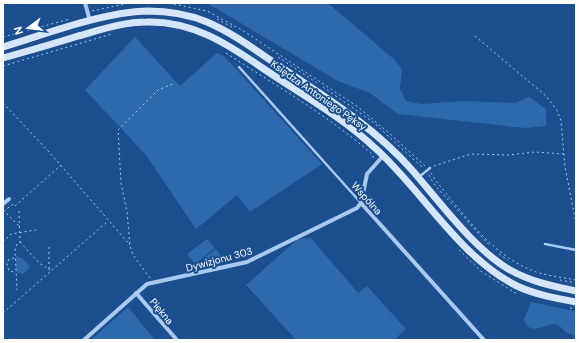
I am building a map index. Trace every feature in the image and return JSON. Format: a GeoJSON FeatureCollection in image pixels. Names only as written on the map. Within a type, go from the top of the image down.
{"type":"FeatureCollection","features":[{"type":"Feature","properties":{"kind":"main road","name":"Księdza Antoniego Pęksy"},"geometry":{"type":"LineString","coordinates":[[3,47],[90,21],[127,12],[156,11],[185,15],[219,28],[354,117],[392,149],[479,246],[498,263],[511,271],[538,282],[576,291]]}},
{"type":"Feature","properties":{"kind":"main road","name":"Księdza Antoniego Pęksy"},"geometry":{"type":"LineString","coordinates":[[3,58],[122,24],[147,22],[183,26],[204,32],[231,47],[343,122],[383,156],[471,253],[486,266],[508,281],[526,290],[576,302]]}},
{"type":"Feature","properties":{"kind":"street"},"geometry":{"type":"LineString","coordinates":[[85,3],[90,21]]}},
{"type":"Feature","properties":{"kind":"street"},"geometry":{"type":"LineString","coordinates":[[361,203],[367,174],[383,156]]}},
{"type":"Feature","properties":{"kind":"street"},"geometry":{"type":"LineString","coordinates":[[3,204],[9,199]]}},
{"type":"Feature","properties":{"kind":"street","name":"Dywizjonu 303"},"geometry":{"type":"LineString","coordinates":[[84,340],[136,292],[147,284],[247,262],[357,208],[361,203]]}},
{"type":"Feature","properties":{"kind":"street","name":"Wspólna"},"geometry":{"type":"LineString","coordinates":[[361,203],[484,340]]}},
{"type":"Feature","properties":{"kind":"street","name":"Piękna"},"geometry":{"type":"LineString","coordinates":[[136,292],[177,340]]}},
{"type":"Feature","properties":{"kind":"lane","name":"Wspólna"},"geometry":{"type":"LineString","coordinates":[[239,67],[361,203]]}},
{"type":"Feature","properties":{"kind":"lane"},"geometry":{"type":"LineString","coordinates":[[418,178],[430,168]]}},
{"type":"Feature","properties":{"kind":"lane"},"geometry":{"type":"LineString","coordinates":[[545,244],[576,250]]}},
{"type":"Feature","properties":{"kind":"path"},"geometry":{"type":"LineString","coordinates":[[88,12],[130,3]]}},
{"type":"Feature","properties":{"kind":"path"},"geometry":{"type":"LineString","coordinates":[[3,37],[74,17]]}},
{"type":"Feature","properties":{"kind":"path"},"geometry":{"type":"LineString","coordinates":[[474,36],[546,96],[553,104],[561,122],[565,166],[576,223]]}},
{"type":"Feature","properties":{"kind":"path"},"geometry":{"type":"LineString","coordinates":[[154,283],[133,255],[130,246],[127,212],[121,183],[118,130],[158,90],[175,83]]}},
{"type":"Feature","properties":{"kind":"path"},"geometry":{"type":"LineString","coordinates":[[3,103],[61,165],[130,246]]}},
{"type":"Feature","properties":{"kind":"path"},"geometry":{"type":"LineString","coordinates":[[430,168],[446,161],[470,154],[508,155],[536,152],[564,154]]}},
{"type":"Feature","properties":{"kind":"path"},"geometry":{"type":"LineString","coordinates":[[15,206],[61,165]]}},
{"type":"Feature","properties":{"kind":"path"},"geometry":{"type":"LineString","coordinates":[[13,204],[4,211],[20,226]]}},
{"type":"Feature","properties":{"kind":"path"},"geometry":{"type":"LineString","coordinates":[[19,211],[20,245]]}},
{"type":"Feature","properties":{"kind":"path"},"geometry":{"type":"LineString","coordinates":[[3,313],[50,270],[68,258],[109,221]]}},
{"type":"Feature","properties":{"kind":"path"},"geometry":{"type":"LineString","coordinates":[[3,242],[11,234],[36,230]]}},
{"type":"Feature","properties":{"kind":"path"},"geometry":{"type":"LineString","coordinates":[[20,242],[39,263],[50,270]]}},
{"type":"Feature","properties":{"kind":"path"},"geometry":{"type":"LineString","coordinates":[[16,244],[15,272],[17,290]]}},
{"type":"Feature","properties":{"kind":"path"},"geometry":{"type":"LineString","coordinates":[[49,244],[50,270]]}},
{"type":"Feature","properties":{"kind":"path"},"geometry":{"type":"LineString","coordinates":[[15,258],[9,259],[7,264],[10,270],[15,272]]}},
{"type":"Feature","properties":{"kind":"shaded area"},"geometry":{"type":"Polygon","coordinates":[[[207,3],[325,3],[330,5],[395,60],[402,70],[400,89],[406,101],[422,104],[463,101],[515,103],[529,97],[546,109],[546,126],[525,128],[398,114],[370,93],[338,81],[207,3]]]}},
{"type":"Feature","properties":{"kind":"shaded area"},"geometry":{"type":"Polygon","coordinates":[[[135,37],[180,86],[217,53],[224,56],[322,164],[250,212],[237,195],[196,229],[146,155],[85,90],[135,37]]]}},
{"type":"Feature","properties":{"kind":"shaded area"},"geometry":{"type":"Polygon","coordinates":[[[311,238],[358,293],[367,286],[406,329],[394,340],[296,340],[246,285],[298,239],[311,238]]]}},
{"type":"Feature","properties":{"kind":"shaded area"},"geometry":{"type":"Polygon","coordinates":[[[207,239],[215,248],[195,264],[187,254],[207,239]]]}},
{"type":"Feature","properties":{"kind":"shaded area"},"geometry":{"type":"Polygon","coordinates":[[[216,249],[221,256],[208,266],[203,259],[216,249]]]}},
{"type":"Feature","properties":{"kind":"shaded area"},"geometry":{"type":"Polygon","coordinates":[[[16,256],[22,258],[30,267],[23,274],[16,272],[16,256]]]}},
{"type":"Feature","properties":{"kind":"shaded area"},"geometry":{"type":"Polygon","coordinates":[[[531,302],[574,311],[576,314],[576,336],[567,333],[558,325],[553,324],[535,329],[528,327],[524,320],[531,302]]]}},
{"type":"Feature","properties":{"kind":"shaded area"},"geometry":{"type":"Polygon","coordinates":[[[128,307],[155,340],[91,340],[128,307]]]}}]}
